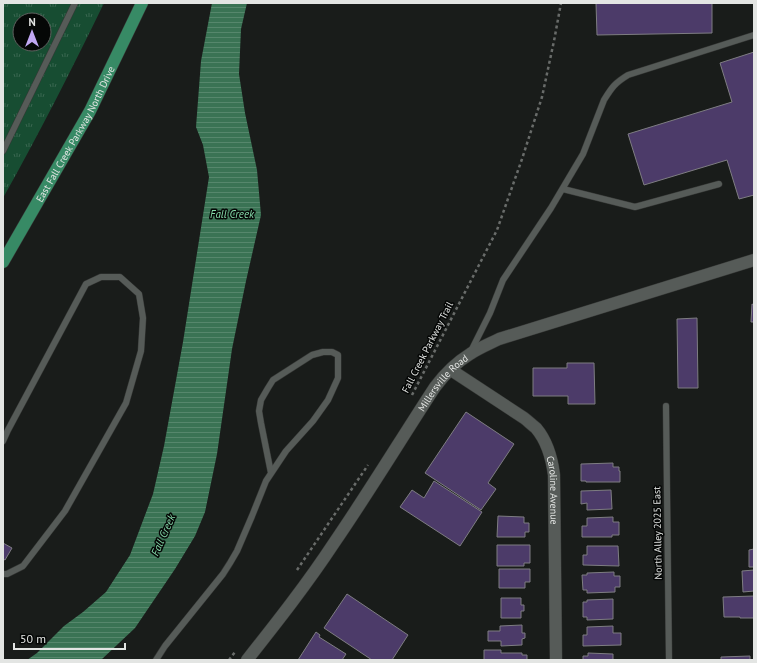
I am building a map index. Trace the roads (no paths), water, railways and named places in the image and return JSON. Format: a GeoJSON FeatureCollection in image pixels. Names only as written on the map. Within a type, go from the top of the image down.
{"type":"FeatureCollection","features":[{"type":"Feature","properties":{"kind":"main road","name":"East Fall Creek Parkway North Drive"},"geometry":{"type":"LineString","coordinates":[[3,262],[90,111],[142,3]]}},
{"type":"Feature","properties":{"kind":"street","name":"Millersville Road"},"geometry":{"type":"LineString","coordinates":[[247,660],[293,601],[334,543],[435,387],[441,379],[470,354],[499,339],[754,260]]}},
{"type":"Feature","properties":{"kind":"street","name":"Caroline Avenue"},"geometry":{"type":"LineString","coordinates":[[451,370],[524,418],[540,434],[550,454],[554,475],[556,660]]}},
{"type":"Feature","properties":{"kind":"lane"},"geometry":{"type":"LineString","coordinates":[[3,151],[75,3]]}},
{"type":"Feature","properties":{"kind":"lane"},"geometry":{"type":"LineString","coordinates":[[470,354],[490,313],[503,280],[563,189],[583,154],[604,100],[617,82],[628,75],[754,35]]}},
{"type":"Feature","properties":{"kind":"lane"},"geometry":{"type":"LineString","coordinates":[[563,189],[635,207],[719,184]]}},
{"type":"Feature","properties":{"kind":"lane"},"geometry":{"type":"LineString","coordinates":[[3,441],[86,284],[102,276],[120,277],[139,294],[143,318],[141,351],[126,403],[65,511],[23,566],[7,574],[3,574]]}},
{"type":"Feature","properties":{"kind":"lane"},"geometry":{"type":"LineString","coordinates":[[156,660],[165,646],[223,574],[237,552],[266,481],[286,452],[313,421],[328,400],[338,378],[338,355],[332,352],[323,352],[312,355],[273,380],[261,400],[261,423],[271,473]]}},
{"type":"Feature","properties":{"kind":"lane","name":"North Alley 2025 East"},"geometry":{"type":"LineString","coordinates":[[666,406],[668,660]]}},
{"type":"Feature","properties":{"kind":"water","name":"Fall Creek"},"geometry":{"type":"Polygon","coordinates":[[[212,3],[247,3],[241,29],[239,74],[245,113],[257,170],[261,215],[232,349],[217,454],[205,512],[195,536],[175,569],[135,628],[101,660],[27,660],[37,653],[64,626],[106,592],[130,555],[153,494],[164,446],[183,342],[209,177],[203,145],[196,127],[201,61],[212,3]]]}}]}
